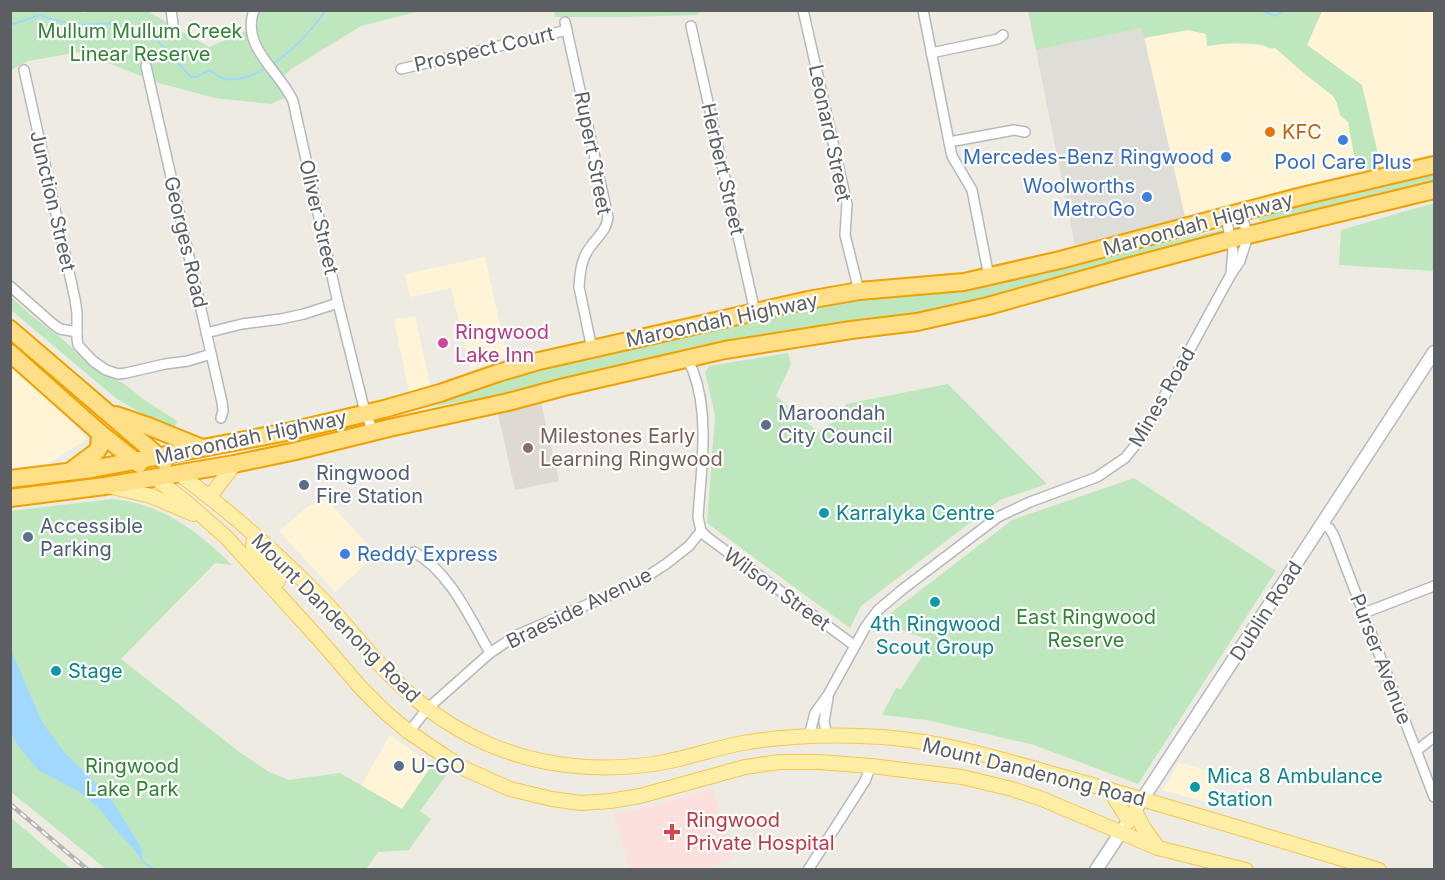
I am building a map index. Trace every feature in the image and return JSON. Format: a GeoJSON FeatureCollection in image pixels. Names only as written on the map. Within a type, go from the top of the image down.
{"type":"FeatureCollection","features":[{"type":"Feature","properties":{"kind":"highway","name":"Maroondah Highway"},"geometry":{"type":"LineString","coordinates":[[10,479],[92,469],[287,432],[366,414],[539,361],[808,300],[859,291],[938,285],[989,277],[1311,194],[1434,165]]}},
{"type":"Feature","properties":{"kind":"highway","name":"Maroondah Highway"},"geometry":{"type":"LineString","coordinates":[[10,498],[105,486],[234,464],[725,350],[917,322],[988,306],[1120,269],[1434,190]]}},
{"type":"Feature","properties":{"kind":"highway"},"geometry":{"type":"LineString","coordinates":[[10,329],[178,473]]}},
{"type":"Feature","properties":{"kind":"highway"},"geometry":{"type":"LineString","coordinates":[[10,353],[100,433],[155,478]]}},
{"type":"Feature","properties":{"kind":"highway"},"geometry":{"type":"LineString","coordinates":[[106,412],[202,448]]}},
{"type":"Feature","properties":{"kind":"highway"},"geometry":{"type":"LineString","coordinates":[[71,471],[96,452],[99,448],[100,433]]}},
{"type":"Feature","properties":{"kind":"main road","name":"Dublin Road"},"geometry":{"type":"LineString","coordinates":[[1096,870],[1434,352]]}},
{"type":"Feature","properties":{"kind":"main road"},"geometry":{"type":"LineString","coordinates":[[210,498],[234,464]]}},
{"type":"Feature","properties":{"kind":"main road","name":"Mount Dandenong Road"},"geometry":{"type":"LineString","coordinates":[[178,473],[255,535],[298,575],[406,692],[452,726],[509,753],[554,764],[622,768],[665,762],[747,742],[818,736],[883,737],[938,744],[1109,789],[1379,870]]}},
{"type":"Feature","properties":{"kind":"main road","name":"Mount Dandenong Road"},"geometry":{"type":"LineString","coordinates":[[155,478],[206,519],[277,587],[372,700],[409,732],[465,769],[510,789],[581,803],[622,800],[745,767],[779,762],[872,766],[962,777],[1012,789],[1128,822],[1158,848],[1246,870]]}},
{"type":"Feature","properties":{"kind":"main road"},"geometry":{"type":"LineString","coordinates":[[105,486],[151,496],[206,519]]}},
{"type":"Feature","properties":{"kind":"main road"},"geometry":{"type":"LineString","coordinates":[[255,535],[252,544],[277,587]]}},
{"type":"Feature","properties":{"kind":"main road"},"geometry":{"type":"LineString","coordinates":[[277,587],[280,577],[298,575]]}},
{"type":"Feature","properties":{"kind":"main road"},"geometry":{"type":"LineString","coordinates":[[818,736],[819,762]]}},
{"type":"Feature","properties":{"kind":"main road"},"geometry":{"type":"LineString","coordinates":[[1109,789],[1128,822],[1143,827],[1158,848]]}},
{"type":"Feature","properties":{"kind":"street"},"geometry":{"type":"LineString","coordinates":[[171,10],[173,24]]}},
{"type":"Feature","properties":{"kind":"street","name":"Oliver Street"},"geometry":{"type":"LineString","coordinates":[[254,10],[251,20],[255,46],[287,88],[293,101],[338,303],[366,414],[373,433]]}},
{"type":"Feature","properties":{"kind":"street","name":"Leonard Street"},"geometry":{"type":"LineString","coordinates":[[803,10],[847,204],[846,235],[859,291]]}},
{"type":"Feature","properties":{"kind":"street"},"geometry":{"type":"LineString","coordinates":[[923,10],[952,156],[972,190],[989,277]]}},
{"type":"Feature","properties":{"kind":"street","name":"Prospect Court"},"geometry":{"type":"LineString","coordinates":[[400,69],[566,26]]}},
{"type":"Feature","properties":{"kind":"street","name":"Rupert Street"},"geometry":{"type":"LineString","coordinates":[[566,26],[608,217],[605,229],[584,256],[580,277],[579,287],[592,349]]}},
{"type":"Feature","properties":{"kind":"street","name":"Herbert Street"},"geometry":{"type":"LineString","coordinates":[[691,26],[755,312]]}},
{"type":"Feature","properties":{"kind":"street"},"geometry":{"type":"LineString","coordinates":[[931,53],[998,39],[1003,35]]}},
{"type":"Feature","properties":{"kind":"street","name":"Georges Road"},"geometry":{"type":"LineString","coordinates":[[146,66],[212,354],[222,402],[220,418]]}},
{"type":"Feature","properties":{"kind":"street","name":"Junction Street"},"geometry":{"type":"LineString","coordinates":[[24,70],[75,299],[77,332]]}},
{"type":"Feature","properties":{"kind":"street"},"geometry":{"type":"LineString","coordinates":[[949,142],[1014,130],[1025,132]]}},
{"type":"Feature","properties":{"kind":"street","name":"Mines Road"},"geometry":{"type":"LineString","coordinates":[[818,736],[815,712],[828,695],[866,626],[878,610],[998,517],[1030,502],[1097,477],[1125,458],[1142,437],[1240,261],[1240,238],[1234,215]]}},
{"type":"Feature","properties":{"kind":"street","name":"Mines Road"},"geometry":{"type":"LineString","coordinates":[[1230,276],[1240,238],[1234,215]]}},
{"type":"Feature","properties":{"kind":"street"},"geometry":{"type":"LineString","coordinates":[[10,286],[60,329],[77,332],[78,345],[87,356],[106,370],[118,374],[189,361],[212,354]]}},
{"type":"Feature","properties":{"kind":"street"},"geometry":{"type":"LineString","coordinates":[[206,333],[296,315],[338,303]]}},
{"type":"Feature","properties":{"kind":"street"},"geometry":{"type":"LineString","coordinates":[[685,359],[693,372],[703,416],[698,517],[701,531]]}},
{"type":"Feature","properties":{"kind":"street","name":"Purser Avenue"},"geometry":{"type":"LineString","coordinates":[[1323,524],[1334,536],[1434,797]]}},
{"type":"Feature","properties":{"kind":"street","name":"Wilson Street"},"geometry":{"type":"LineString","coordinates":[[701,531],[855,646]]}},
{"type":"Feature","properties":{"kind":"street","name":"Braeside Avenue"},"geometry":{"type":"LineString","coordinates":[[409,732],[427,709],[490,653],[515,636],[637,583],[689,546],[701,531]]}},
{"type":"Feature","properties":{"kind":"street"},"geometry":{"type":"LineString","coordinates":[[414,552],[430,563],[459,596],[490,653]]}},
{"type":"Feature","properties":{"kind":"street"},"geometry":{"type":"LineString","coordinates":[[1364,613],[1434,586]]}},
{"type":"Feature","properties":{"kind":"street","name":"Mines Road"},"geometry":{"type":"LineString","coordinates":[[818,736],[824,723],[828,695]]}},
{"type":"Feature","properties":{"kind":"street"},"geometry":{"type":"LineString","coordinates":[[1416,750],[1434,737]]}},
{"type":"Feature","properties":{"kind":"street"},"geometry":{"type":"LineString","coordinates":[[808,870],[865,781],[872,766]]}},
{"type":"Feature","properties":{"kind":"shaded area"},"geometry":{"type":"Polygon","coordinates":[[[1322,11],[1434,11],[1434,154],[1381,167],[1362,85],[1307,45],[1322,11]]]}},
{"type":"Feature","properties":{"kind":"shaded area"},"geometry":{"type":"Polygon","coordinates":[[[1142,28],[1185,217],[1075,245],[1036,50],[1142,28]]]}},
{"type":"Feature","properties":{"kind":"shaded area"},"geometry":{"type":"Polygon","coordinates":[[[1188,30],[1206,34],[1208,46],[1222,43],[1263,45],[1270,49],[1275,48],[1333,96],[1340,115],[1348,122],[1357,171],[1185,217],[1144,38],[1188,30]]]}},
{"type":"Feature","properties":{"kind":"shaded area"},"geometry":{"type":"Polygon","coordinates":[[[485,257],[507,357],[471,370],[451,288],[410,297],[405,274],[485,257]]]}},
{"type":"Feature","properties":{"kind":"shaded area"},"geometry":{"type":"Polygon","coordinates":[[[415,316],[430,385],[409,392],[394,320],[415,316]]]}},
{"type":"Feature","properties":{"kind":"shaded area"},"geometry":{"type":"Polygon","coordinates":[[[10,367],[61,410],[82,432],[86,440],[49,463],[11,469],[10,367]]]}},
{"type":"Feature","properties":{"kind":"shaded area","name":"Milestones Early Learning Ringwood"},"geometry":{"type":"Polygon","coordinates":[[[541,402],[559,481],[515,490],[498,414],[541,402]]]}},
{"type":"Feature","properties":{"kind":"shaded area"},"geometry":{"type":"Polygon","coordinates":[[[324,497],[374,551],[365,565],[335,592],[279,531],[305,509],[324,497]]]}},
{"type":"Feature","properties":{"kind":"shaded area"},"geometry":{"type":"Polygon","coordinates":[[[390,735],[432,765],[402,809],[361,786],[390,735]]]}},
{"type":"Feature","properties":{"kind":"shaded area"},"geometry":{"type":"Polygon","coordinates":[[[1179,763],[1219,773],[1210,803],[1162,790],[1179,763]]]}},
{"type":"Feature","properties":{"kind":"shaded area","name":"Ringwood Private Hospital"},"geometry":{"type":"Polygon","coordinates":[[[713,789],[732,858],[707,869],[630,869],[613,814],[713,789]]]}},
{"type":"Feature","properties":{"kind":"green space","name":"Mullum Mullum Creek Linear Reserve"},"geometry":{"type":"Polygon","coordinates":[[[72,10],[85,13],[91,10],[149,12],[209,47],[246,31],[250,47],[286,97],[271,104],[215,98],[159,83],[80,52],[28,61],[11,70],[10,12],[72,10]]]}},
{"type":"Feature","properties":{"kind":"green space"},"geometry":{"type":"Polygon","coordinates":[[[554,10],[701,11],[697,15],[555,17],[554,10]]]}},
{"type":"Feature","properties":{"kind":"green space","name":"Mullum Mullum Creek Linear Reserve"},"geometry":{"type":"Polygon","coordinates":[[[259,11],[420,11],[361,26],[291,69],[283,77],[266,54],[258,38],[256,20],[259,11]]]}},
{"type":"Feature","properties":{"kind":"green space"},"geometry":{"type":"Polygon","coordinates":[[[1028,11],[1322,11],[1307,45],[1362,85],[1381,167],[1357,171],[1348,122],[1340,115],[1333,96],[1275,48],[1241,43],[1207,46],[1206,34],[1188,30],[1144,38],[1142,28],[1036,50],[1028,11]]]}},
{"type":"Feature","properties":{"kind":"green space"},"geometry":{"type":"Polygon","coordinates":[[[1434,171],[1434,185],[1370,200],[1322,207],[1262,222],[1259,220],[1273,211],[1434,171]]]}},
{"type":"Feature","properties":{"kind":"green space"},"geometry":{"type":"Polygon","coordinates":[[[1434,203],[1434,271],[1339,265],[1341,230],[1434,203]]]}},
{"type":"Feature","properties":{"kind":"green space"},"geometry":{"type":"Polygon","coordinates":[[[1221,230],[1224,235],[1044,285],[916,315],[559,380],[481,398],[418,409],[384,419],[383,416],[524,371],[770,315],[1156,245],[1221,230]]]}},
{"type":"Feature","properties":{"kind":"green space"},"geometry":{"type":"Polygon","coordinates":[[[10,296],[101,374],[123,383],[177,421],[174,428],[152,419],[117,399],[11,310],[10,296]]]}},
{"type":"Feature","properties":{"kind":"green space"},"geometry":{"type":"Polygon","coordinates":[[[788,353],[791,364],[776,396],[818,432],[840,417],[846,404],[948,384],[1047,484],[1000,500],[861,606],[850,628],[707,523],[715,415],[705,372],[709,366],[788,353]]]}},
{"type":"Feature","properties":{"kind":"green space","name":"East Ringwood Reserve"},"geometry":{"type":"Polygon","coordinates":[[[1134,478],[1276,571],[1138,784],[1034,745],[927,720],[882,715],[896,688],[901,689],[932,641],[879,622],[1012,520],[1134,478]]]}},
{"type":"Feature","properties":{"kind":"green space","name":"Ringwood Lake Park"},"geometry":{"type":"Polygon","coordinates":[[[113,499],[147,507],[178,521],[206,541],[232,565],[215,563],[121,659],[238,751],[269,772],[289,780],[340,773],[402,809],[432,765],[447,774],[420,811],[431,819],[409,850],[378,852],[366,869],[106,869],[11,792],[10,511],[113,499]]]}},
{"type":"Feature","properties":{"kind":"green space"},"geometry":{"type":"Polygon","coordinates":[[[10,817],[71,869],[11,869],[10,817]]]}},
{"type":"Feature","properties":{"kind":"water"},"geometry":{"type":"Polygon","coordinates":[[[11,650],[42,722],[64,752],[109,796],[141,847],[143,862],[101,810],[78,791],[38,770],[17,744],[11,732],[11,650]]]}},
{"type":"Feature","properties":{"kind":"waterway"},"geometry":{"type":"LineString","coordinates":[[271,65],[301,40],[326,10]]}},
{"type":"Feature","properties":{"kind":"waterway"},"geometry":{"type":"LineString","coordinates":[[1260,10],[1275,16],[1285,10]]}},
{"type":"Feature","properties":{"kind":"waterway"},"geometry":{"type":"LineString","coordinates":[[10,25],[40,15],[81,25],[111,23],[138,31],[157,40],[191,77],[197,77],[209,70],[222,78],[239,79],[266,68]]}},
{"type":"Feature","properties":{"kind":"waterway"},"geometry":{"type":"LineString","coordinates":[[143,862],[156,870]]}},
{"type":"Feature","properties":{"kind":"railway"},"geometry":{"type":"LineString","coordinates":[[10,804],[88,870]]}},
{"type":"Feature","properties":{"kind":"place","name":"KFC"},"geometry":{"type":"Point","coordinates":[1270,132]}},
{"type":"Feature","properties":{"kind":"place","name":"Pool Care Plus"},"geometry":{"type":"Point","coordinates":[1343,140]}},
{"type":"Feature","properties":{"kind":"place","name":"Mercedes-Benz Ringwood"},"geometry":{"type":"Point","coordinates":[1226,157]}},
{"type":"Feature","properties":{"kind":"place","name":"Woolworths MetroGo"},"geometry":{"type":"Point","coordinates":[1147,197]}},
{"type":"Feature","properties":{"kind":"place","name":"Ringwood Lake Inn"},"geometry":{"type":"Point","coordinates":[443,343]}},
{"type":"Feature","properties":{"kind":"place","name":"Maroondah City Council"},"geometry":{"type":"Point","coordinates":[766,425]}},
{"type":"Feature","properties":{"kind":"place","name":"Milestones Early Learning Ringwood"},"geometry":{"type":"Point","coordinates":[528,448]}},
{"type":"Feature","properties":{"kind":"place","name":"Ringwood Fire Station"},"geometry":{"type":"Point","coordinates":[304,485]}},
{"type":"Feature","properties":{"kind":"place","name":"Karralyka Centre"},"geometry":{"type":"Point","coordinates":[824,513]}},
{"type":"Feature","properties":{"kind":"place","name":"Accessible Parking"},"geometry":{"type":"Point","coordinates":[28,537]}},
{"type":"Feature","properties":{"kind":"place","name":"Reddy Express"},"geometry":{"type":"Point","coordinates":[345,554]}},
{"type":"Feature","properties":{"kind":"place","name":"4th Ringwood Scout Group"},"geometry":{"type":"Point","coordinates":[935,602]}},
{"type":"Feature","properties":{"kind":"place","name":"Stage"},"geometry":{"type":"Point","coordinates":[56,671]}},
{"type":"Feature","properties":{"kind":"place","name":"U-GO"},"geometry":{"type":"Point","coordinates":[399,766]}},
{"type":"Feature","properties":{"kind":"place","name":"Mica 8 Ambulance Station"},"geometry":{"type":"Point","coordinates":[1195,787]}},
{"type":"Feature","properties":{"kind":"place","name":"Ringwood Private Hospital"},"geometry":{"type":"Point","coordinates":[672,832]}}]}
